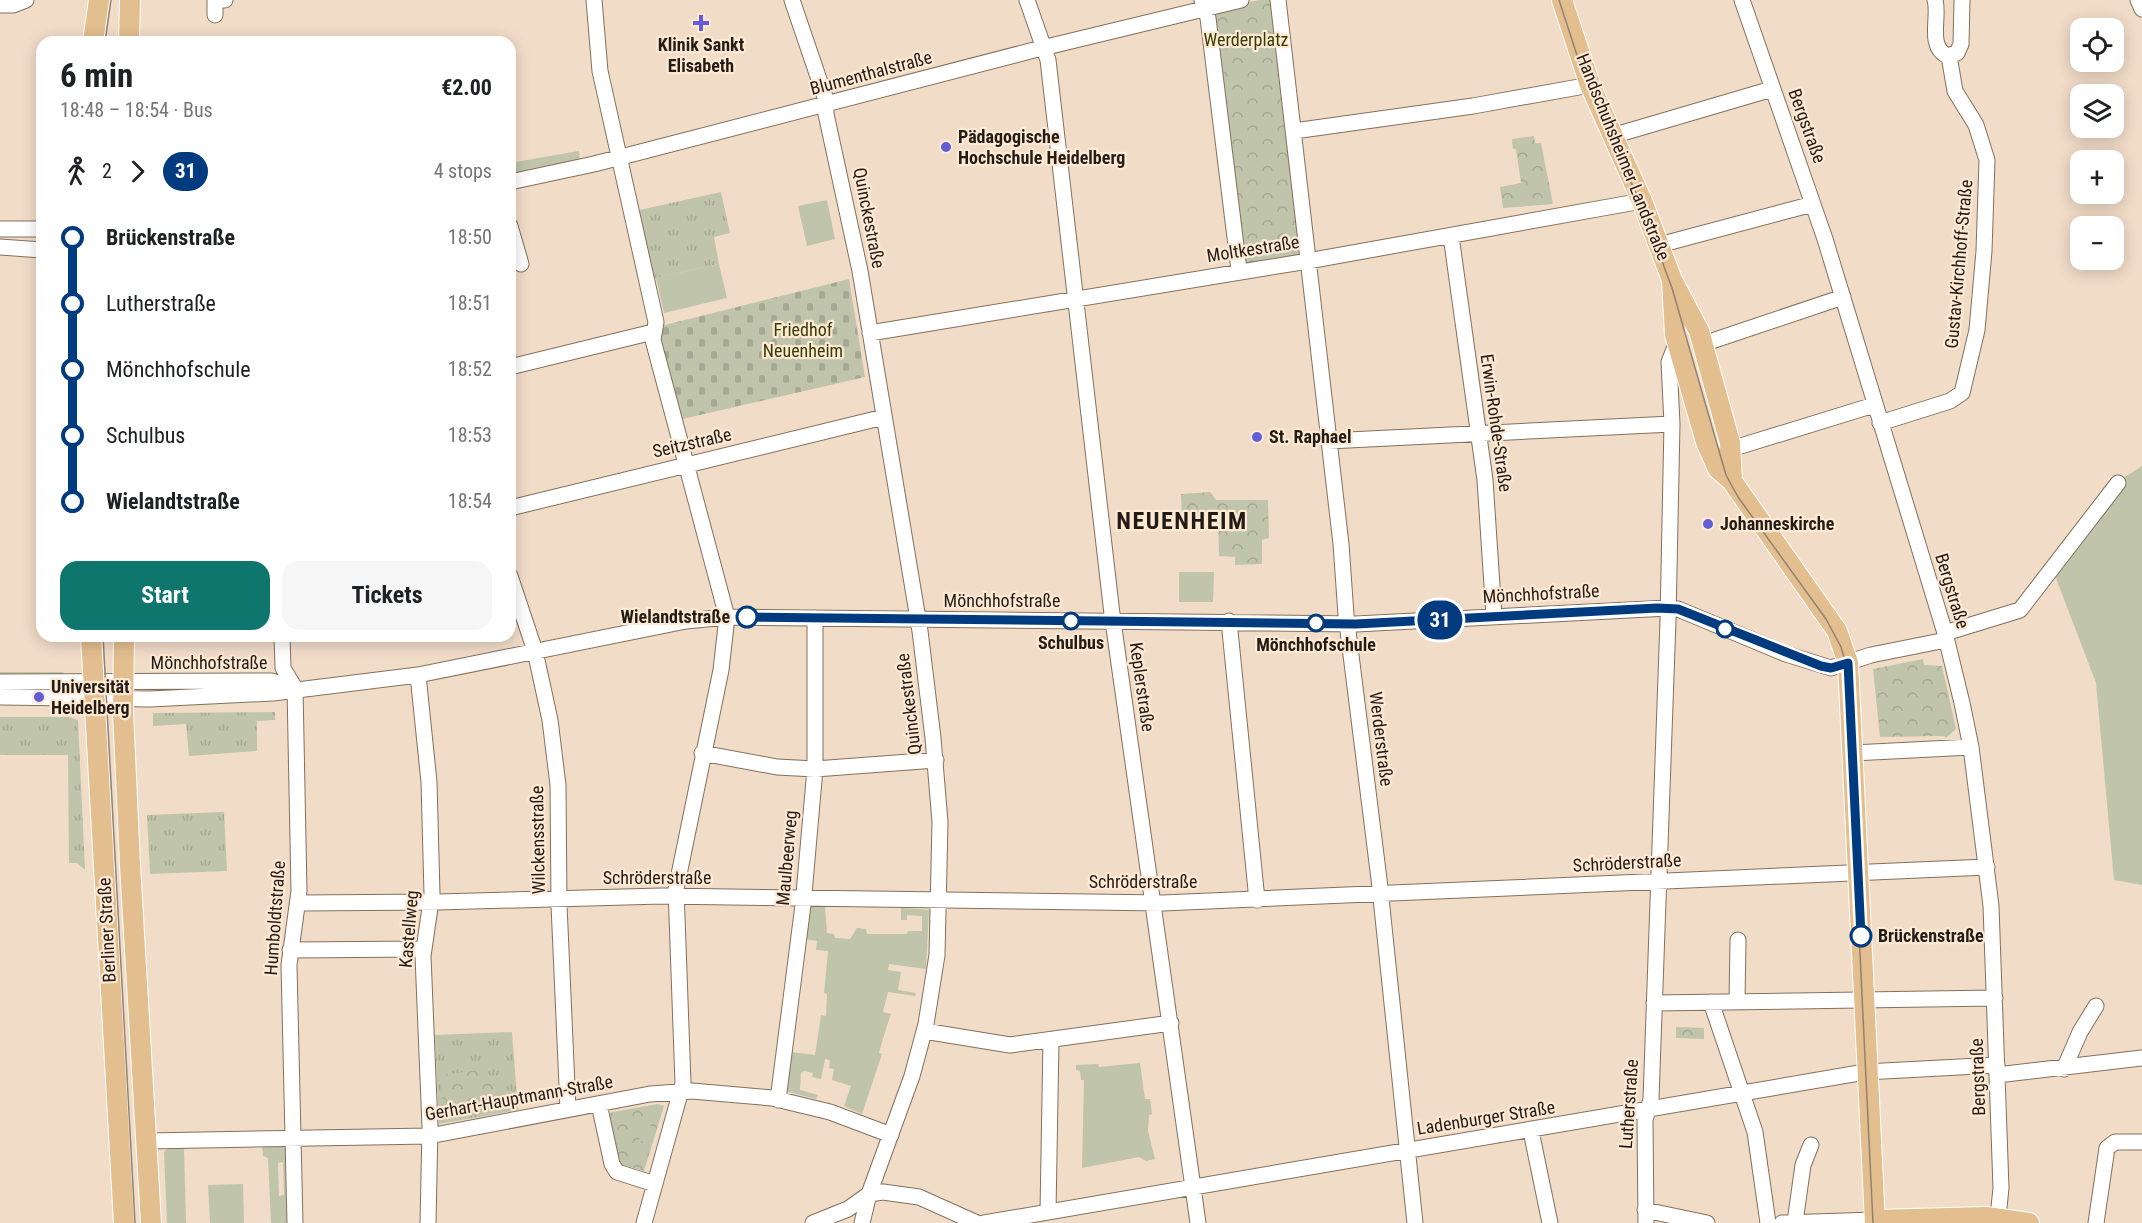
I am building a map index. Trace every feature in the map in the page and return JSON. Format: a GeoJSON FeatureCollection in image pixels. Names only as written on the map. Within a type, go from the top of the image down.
{"type":"FeatureCollection","features":[{"type":"Feature","properties":{"kind":"main road"},"geometry":{"type":"LineString","coordinates":[[94,36],[99,0]]}},
{"type":"Feature","properties":{"kind":"main road"},"geometry":{"type":"LineString","coordinates":[[129,36],[130,0]]}},
{"type":"Feature","properties":{"kind":"main road","name":"Handschuhsheimer Landstraße"},"geometry":{"type":"LineString","coordinates":[[1562,0],[1590,85],[1642,201],[1672,280],[1697,327],[1731,449],[1732,481]]}},
{"type":"Feature","properties":{"kind":"main road","name":"Handschuhsheimer Landstraße"},"geometry":{"type":"LineString","coordinates":[[1672,280],[1677,342],[1706,442],[1718,469],[1732,481],[1837,631],[1848,663]]}},
{"type":"Feature","properties":{"kind":"main road","name":"Berliner Straße"},"geometry":{"type":"LineString","coordinates":[[91,642],[124,1223]]}},
{"type":"Feature","properties":{"kind":"main road","name":"Berliner Straße"},"geometry":{"type":"LineString","coordinates":[[124,642],[123,690],[130,865],[148,1141],[151,1223]]}},
{"type":"Feature","properties":{"kind":"main road"},"geometry":{"type":"LineString","coordinates":[[1848,663],[1875,1221],[1902,1217],[2013,1221]]}},
{"type":"Feature","properties":{"kind":"street"},"geometry":{"type":"LineString","coordinates":[[0,5],[13,5],[26,0]]}},
{"type":"Feature","properties":{"kind":"street"},"geometry":{"type":"LineString","coordinates":[[215,15],[215,0],[225,0]]}},
{"type":"Feature","properties":{"kind":"street"},"geometry":{"type":"LineString","coordinates":[[594,0],[600,71],[655,317],[656,326],[652,340],[727,617],[721,670],[702,753],[676,897],[683,1083],[644,1223]]}},
{"type":"Feature","properties":{"kind":"street","name":"Quinckestraße"},"geometry":{"type":"LineString","coordinates":[[792,0],[826,105],[848,205],[917,620],[936,760],[940,822],[939,901],[934,973],[924,1031],[912,1076],[869,1194],[862,1223]]}},
{"type":"Feature","properties":{"kind":"street","name":"Keplerstraße"},"geometry":{"type":"LineString","coordinates":[[1027,0],[1046,54],[1114,626],[1198,1223]]}},
{"type":"Feature","properties":{"kind":"street","name":"Blumenthalstraße"},"geometry":{"type":"LineString","coordinates":[[516,181],[1046,54],[1204,4],[1241,0]]}},
{"type":"Feature","properties":{"kind":"street"},"geometry":{"type":"LineString","coordinates":[[1278,0],[1308,261]]}},
{"type":"Feature","properties":{"kind":"street","name":"Bergstraße"},"geometry":{"type":"LineString","coordinates":[[1742,0],[1814,204],[1843,297],[1945,636],[1971,747],[1987,867],[1995,998],[2001,1188],[2013,1221]]}},
{"type":"Feature","properties":{"kind":"street"},"geometry":{"type":"LineString","coordinates":[[1935,0],[1936,44],[1942,54],[1949,56],[1957,53],[1961,45],[1962,0]]}},
{"type":"Feature","properties":{"kind":"street"},"geometry":{"type":"LineString","coordinates":[[2138,0],[2142,9]]}},
{"type":"Feature","properties":{"kind":"street"},"geometry":{"type":"LineString","coordinates":[[1204,4],[1239,270]]}},
{"type":"Feature","properties":{"kind":"street","name":"Gustav-Kirchhoff-Straße"},"geometry":{"type":"LineString","coordinates":[[1880,423],[1950,401],[1962,393],[1977,330],[1984,251],[1987,160],[1976,125],[1955,91],[1949,56]]}},
{"type":"Feature","properties":{"kind":"street"},"geometry":{"type":"LineString","coordinates":[[1294,131],[1473,106],[1590,85]]}},
{"type":"Feature","properties":{"kind":"street"},"geometry":{"type":"LineString","coordinates":[[1612,136],[1772,89]]}},
{"type":"Feature","properties":{"kind":"street","name":"Moltkestraße"},"geometry":{"type":"LineString","coordinates":[[870,333],[1077,303],[1239,270],[1308,261],[1642,201]]}},
{"type":"Feature","properties":{"kind":"street"},"geometry":{"type":"LineString","coordinates":[[1659,245],[1814,204]]}},
{"type":"Feature","properties":{"kind":"street"},"geometry":{"type":"LineString","coordinates":[[0,229],[36,237]]}},
{"type":"Feature","properties":{"kind":"street","name":"Erwin-Rohde-Straße"},"geometry":{"type":"LineString","coordinates":[[1450,236],[1487,503],[1494,616]]}},
{"type":"Feature","properties":{"kind":"street"},"geometry":{"type":"LineString","coordinates":[[0,248],[36,239]]}},
{"type":"Feature","properties":{"kind":"street"},"geometry":{"type":"LineString","coordinates":[[516,247],[521,264]]}},
{"type":"Feature","properties":{"kind":"street","name":"Werderstraße"},"geometry":{"type":"LineString","coordinates":[[1308,261],[1341,544],[1347,624],[1409,1150],[1415,1223]]}},
{"type":"Feature","properties":{"kind":"street"},"geometry":{"type":"LineString","coordinates":[[1702,344],[1843,297]]}},
{"type":"Feature","properties":{"kind":"street"},"geometry":{"type":"LineString","coordinates":[[516,366],[653,332]]}},
{"type":"Feature","properties":{"kind":"street","name":"Lutherstraße"},"geometry":{"type":"LineString","coordinates":[[1645,1216],[1645,1120],[1651,1100],[1668,608],[1672,424],[1669,362],[1677,342]]}},
{"type":"Feature","properties":{"kind":"street"},"geometry":{"type":"LineString","coordinates":[[1731,449],[1874,405]]}},
{"type":"Feature","properties":{"kind":"street","name":"Seitzstraße"},"geometry":{"type":"LineString","coordinates":[[516,507],[884,417]]}},
{"type":"Feature","properties":{"kind":"street"},"geometry":{"type":"LineString","coordinates":[[1328,441],[1672,424]]}},
{"type":"Feature","properties":{"kind":"street","name":"Mönchhofstraße"},"geometry":{"type":"LineString","coordinates":[[94,690],[272,681],[295,688],[418,675],[686,621],[727,617],[1114,626],[1229,621],[1347,624],[1668,608],[1678,609],[1831,668],[1870,655],[1945,636],[2020,610],[2118,483]]}},
{"type":"Feature","properties":{"kind":"street","name":"Wilckensstraße"},"geometry":{"type":"LineString","coordinates":[[516,594],[535,651],[550,720],[558,785],[559,899],[567,1109]]}},
{"type":"Feature","properties":{"kind":"street","name":"Maulbeerweg"},"geometry":{"type":"LineString","coordinates":[[778,1100],[804,898],[815,769],[815,618]]}},
{"type":"Feature","properties":{"kind":"street"},"geometry":{"type":"LineString","coordinates":[[1229,621],[1257,900]]}},
{"type":"Feature","properties":{"kind":"street"},"geometry":{"type":"LineString","coordinates":[[282,642],[283,668],[295,688]]}},
{"type":"Feature","properties":{"kind":"street","name":"Kastellweg"},"geometry":{"type":"LineString","coordinates":[[418,675],[429,782],[431,902],[424,949],[429,1136],[428,1223]]}},
{"type":"Feature","properties":{"kind":"street"},"geometry":{"type":"LineString","coordinates":[[0,682],[94,690]]}},
{"type":"Feature","properties":{"kind":"street","name":"Humboldtstraße"},"geometry":{"type":"LineString","coordinates":[[295,688],[298,903],[290,950],[295,1223]]}},
{"type":"Feature","properties":{"kind":"street"},"geometry":{"type":"LineString","coordinates":[[0,697],[94,690]]}},
{"type":"Feature","properties":{"kind":"street"},"geometry":{"type":"LineString","coordinates":[[1853,753],[1971,747]]}},
{"type":"Feature","properties":{"kind":"street"},"geometry":{"type":"LineString","coordinates":[[702,753],[777,767],[815,769],[936,760]]}},
{"type":"Feature","properties":{"kind":"street","name":"Schröderstraße"},"geometry":{"type":"LineString","coordinates":[[298,903],[676,897],[1154,907],[1257,900],[1987,867]]}},
{"type":"Feature","properties":{"kind":"street"},"geometry":{"type":"LineString","coordinates":[[1737,1001],[1738,940]]}},
{"type":"Feature","properties":{"kind":"street"},"geometry":{"type":"LineString","coordinates":[[290,950],[424,949]]}},
{"type":"Feature","properties":{"kind":"street"},"geometry":{"type":"LineString","coordinates":[[1654,1003],[1995,998]]}},
{"type":"Feature","properties":{"kind":"street"},"geometry":{"type":"LineString","coordinates":[[1711,1002],[1755,1132],[1768,1223]]}},
{"type":"Feature","properties":{"kind":"street"},"geometry":{"type":"LineString","coordinates":[[2071,1068],[2080,1032],[2097,1006]]}},
{"type":"Feature","properties":{"kind":"street"},"geometry":{"type":"LineString","coordinates":[[924,1031],[996,1044],[1051,1040],[1171,1023]]}},
{"type":"Feature","properties":{"kind":"street"},"geometry":{"type":"LineString","coordinates":[[1048,1212],[1051,1040]]}},
{"type":"Feature","properties":{"kind":"street","name":"Ladenburger Straße"},"geometry":{"type":"LineString","coordinates":[[984,1223],[1867,1072],[1997,1065],[2071,1068],[2142,1058]]}},
{"type":"Feature","properties":{"kind":"street","name":"Gerhart-Hauptmann-Straße"},"geometry":{"type":"LineString","coordinates":[[148,1141],[429,1136],[650,1094],[681,1092],[715,1092],[778,1100],[830,1112],[891,1134]]}},
{"type":"Feature","properties":{"kind":"street"},"geometry":{"type":"LineString","coordinates":[[599,1104],[612,1164],[617,1172],[655,1184]]}},
{"type":"Feature","properties":{"kind":"street"},"geometry":{"type":"LineString","coordinates":[[1531,1131],[1550,1223]]}},
{"type":"Feature","properties":{"kind":"street"},"geometry":{"type":"LineString","coordinates":[[2096,1223],[2107,1148],[2115,1142],[2142,1142]]}},
{"type":"Feature","properties":{"kind":"street"},"geometry":{"type":"LineString","coordinates":[[1811,1145],[1803,1165],[1789,1222],[1875,1221]]}},
{"type":"Feature","properties":{"kind":"street"},"geometry":{"type":"LineString","coordinates":[[813,1223],[848,1209],[869,1194],[883,1192],[919,1197],[977,1223]]}},
{"type":"Feature","properties":{"kind":"street"},"geometry":{"type":"LineString","coordinates":[[1645,1216],[1707,1223]]}},
{"type":"Feature","properties":{"kind":"green space","name":"Werderplatz"},"geometry":{"type":"Polygon","coordinates":[[[1260,0],[1274,0],[1302,257],[1243,266],[1210,9],[1260,0]]]}},
{"type":"Feature","properties":{"kind":"green space"},"geometry":{"type":"Polygon","coordinates":[[[1534,136],[1535,143],[1541,143],[1553,204],[1503,208],[1500,187],[1521,183],[1516,149],[1513,149],[1512,139],[1534,136]]]}},
{"type":"Feature","properties":{"kind":"green space"},"geometry":{"type":"Polygon","coordinates":[[[579,151],[580,163],[516,178],[516,162],[579,151]]]}},
{"type":"Feature","properties":{"kind":"green space"},"geometry":{"type":"Polygon","coordinates":[[[721,192],[730,233],[714,237],[719,264],[652,279],[635,211],[721,192]]]}},
{"type":"Feature","properties":{"kind":"green space"},"geometry":{"type":"Polygon","coordinates":[[[827,200],[835,239],[807,246],[798,206],[827,200]]]}},
{"type":"Feature","properties":{"kind":"green space"},"geometry":{"type":"Polygon","coordinates":[[[719,264],[727,298],[664,313],[656,278],[719,264]]]}},
{"type":"Feature","properties":{"kind":"green space","name":"Friedhof Neuenheim"},"geometry":{"type":"Polygon","coordinates":[[[849,279],[865,377],[678,420],[661,346],[661,326],[849,279]]]}},
{"type":"Feature","properties":{"kind":"green space"},"geometry":{"type":"Polygon","coordinates":[[[2142,466],[2142,885],[2114,880],[2096,683],[2054,573],[2114,484],[2142,466]]]}},
{"type":"Feature","properties":{"kind":"green space"},"geometry":{"type":"Polygon","coordinates":[[[1210,492],[1216,500],[1268,500],[1269,538],[1262,540],[1262,564],[1235,565],[1235,557],[1219,556],[1218,515],[1182,516],[1181,494],[1210,492]]]}},
{"type":"Feature","properties":{"kind":"green space"},"geometry":{"type":"Polygon","coordinates":[[[1179,572],[1214,572],[1213,602],[1179,602],[1179,572]]]}},
{"type":"Feature","properties":{"kind":"green space"},"geometry":{"type":"Polygon","coordinates":[[[1923,659],[1924,665],[1942,666],[1956,729],[1946,738],[1944,736],[1880,737],[1873,669],[1923,659]]]}},
{"type":"Feature","properties":{"kind":"green space"},"geometry":{"type":"Polygon","coordinates":[[[0,672],[62,672],[72,677],[0,677],[0,672]]]}},
{"type":"Feature","properties":{"kind":"green space"},"geometry":{"type":"Polygon","coordinates":[[[275,712],[275,720],[257,721],[257,751],[189,756],[186,724],[153,726],[153,713],[275,712]]]}},
{"type":"Feature","properties":{"kind":"green space"},"geometry":{"type":"Polygon","coordinates":[[[0,717],[69,717],[78,720],[85,870],[77,863],[69,863],[68,755],[0,755],[0,717]]]}},
{"type":"Feature","properties":{"kind":"green space"},"geometry":{"type":"Polygon","coordinates":[[[224,812],[227,871],[150,874],[147,815],[224,812]]]}},
{"type":"Feature","properties":{"kind":"green space"},"geometry":{"type":"Polygon","coordinates":[[[811,906],[825,907],[827,933],[834,934],[835,938],[850,939],[857,928],[866,929],[867,934],[907,934],[908,931],[922,931],[922,916],[907,915],[907,920],[901,920],[901,908],[929,910],[926,969],[889,964],[888,970],[901,972],[898,990],[916,993],[915,996],[888,992],[883,1012],[891,1014],[879,1053],[882,1054],[862,1114],[844,1106],[851,1086],[832,1080],[834,1069],[829,1068],[830,1060],[825,1059],[821,1079],[812,1077],[813,1073],[804,1071],[801,1073],[800,1090],[818,1095],[816,1099],[785,1091],[791,1052],[815,1055],[821,1015],[826,1016],[827,994],[824,993],[828,951],[816,950],[817,941],[806,939],[811,906]]]}},
{"type":"Feature","properties":{"kind":"green space"},"geometry":{"type":"Polygon","coordinates":[[[1676,1027],[1704,1028],[1704,1039],[1676,1038],[1676,1027]]]}},
{"type":"Feature","properties":{"kind":"green space"},"geometry":{"type":"Polygon","coordinates":[[[512,1032],[518,1110],[439,1124],[435,1035],[512,1032]]]}},
{"type":"Feature","properties":{"kind":"green space"},"geometry":{"type":"Polygon","coordinates":[[[1140,1063],[1145,1099],[1150,1099],[1152,1114],[1149,1115],[1148,1131],[1155,1159],[1146,1161],[1139,1157],[1082,1168],[1084,1080],[1081,1080],[1080,1071],[1076,1070],[1076,1065],[1098,1064],[1099,1067],[1140,1063]]]}},
{"type":"Feature","properties":{"kind":"green space"},"geometry":{"type":"Polygon","coordinates":[[[481,1070],[482,1084],[494,1083],[498,1110],[444,1118],[440,1075],[481,1070]]]}},
{"type":"Feature","properties":{"kind":"green space"},"geometry":{"type":"Polygon","coordinates":[[[658,1104],[664,1106],[644,1171],[620,1164],[608,1115],[612,1112],[658,1104]]]}},
{"type":"Feature","properties":{"kind":"green space"},"geometry":{"type":"Polygon","coordinates":[[[645,1118],[652,1120],[646,1143],[639,1140],[645,1118]]]}},
{"type":"Feature","properties":{"kind":"green space"},"geometry":{"type":"Polygon","coordinates":[[[283,1146],[286,1148],[289,1223],[271,1223],[268,1158],[263,1156],[262,1147],[283,1146]],[[283,1162],[278,1163],[279,1196],[284,1195],[283,1162]]]}},
{"type":"Feature","properties":{"kind":"green space"},"geometry":{"type":"Polygon","coordinates":[[[184,1148],[186,1223],[167,1223],[164,1152],[167,1149],[184,1148]]]}},
{"type":"Feature","properties":{"kind":"green space"},"geometry":{"type":"Polygon","coordinates":[[[243,1184],[244,1223],[210,1223],[208,1185],[243,1184]]]}},
{"type":"Feature","properties":{"kind":"tram line"},"geometry":{"type":"LineString","coordinates":[[106,36],[111,0]]}},
{"type":"Feature","properties":{"kind":"tram line"},"geometry":{"type":"LineString","coordinates":[[1559,0],[1587,86],[1640,202],[1672,288],[1726,475],[1738,497],[1826,619],[1841,647],[1846,664],[1873,1223]]}},
{"type":"Feature","properties":{"kind":"tram line"},"geometry":{"type":"LineString","coordinates":[[103,642],[135,1223]]}},
{"type":"Feature","properties":{"kind":"bus line","name":"31"},"geometry":{"type":"LineString","coordinates":[[747,617],[930,621],[1264,621],[1356,624],[1657,608],[1678,609],[1762,645],[1821,666],[1831,668],[1848,663],[1852,699],[1861,936]]}},
{"type":"Feature","properties":{"kind":"place","name":"Klinik Sankt Elisabeth"},"geometry":{"type":"Point","coordinates":[701,23]}},
{"type":"Feature","properties":{"kind":"place","name":"Pädagogische Hochschule Heidelberg"},"geometry":{"type":"Point","coordinates":[946,147]}},
{"type":"Feature","properties":{"kind":"place","name":"St. Raphael"},"geometry":{"type":"Point","coordinates":[1257,437]}},
{"type":"Feature","properties":{"kind":"place","name":"Johanneskirche"},"geometry":{"type":"Point","coordinates":[1708,524]}},
{"type":"Feature","properties":{"kind":"place","name":"Wielandtstraße"},"geometry":{"type":"Point","coordinates":[747,617]}},
{"type":"Feature","properties":{"kind":"place","name":"Schulbus"},"geometry":{"type":"Point","coordinates":[1071,621]}},
{"type":"Feature","properties":{"kind":"place","name":"Mönchhofschule"},"geometry":{"type":"Point","coordinates":[1316,623]}},
{"type":"Feature","properties":{"kind":"place","name":"Universität Heidelberg"},"geometry":{"type":"Point","coordinates":[39,697]}},
{"type":"Feature","properties":{"kind":"place","name":"Brückenstraße"},"geometry":{"type":"Point","coordinates":[1861,936]}},
{"type":"Feature","properties":{"kind":"district","name":"NEUENHEIM"},"geometry":{"type":"Point","coordinates":[1182,521]}}]}
